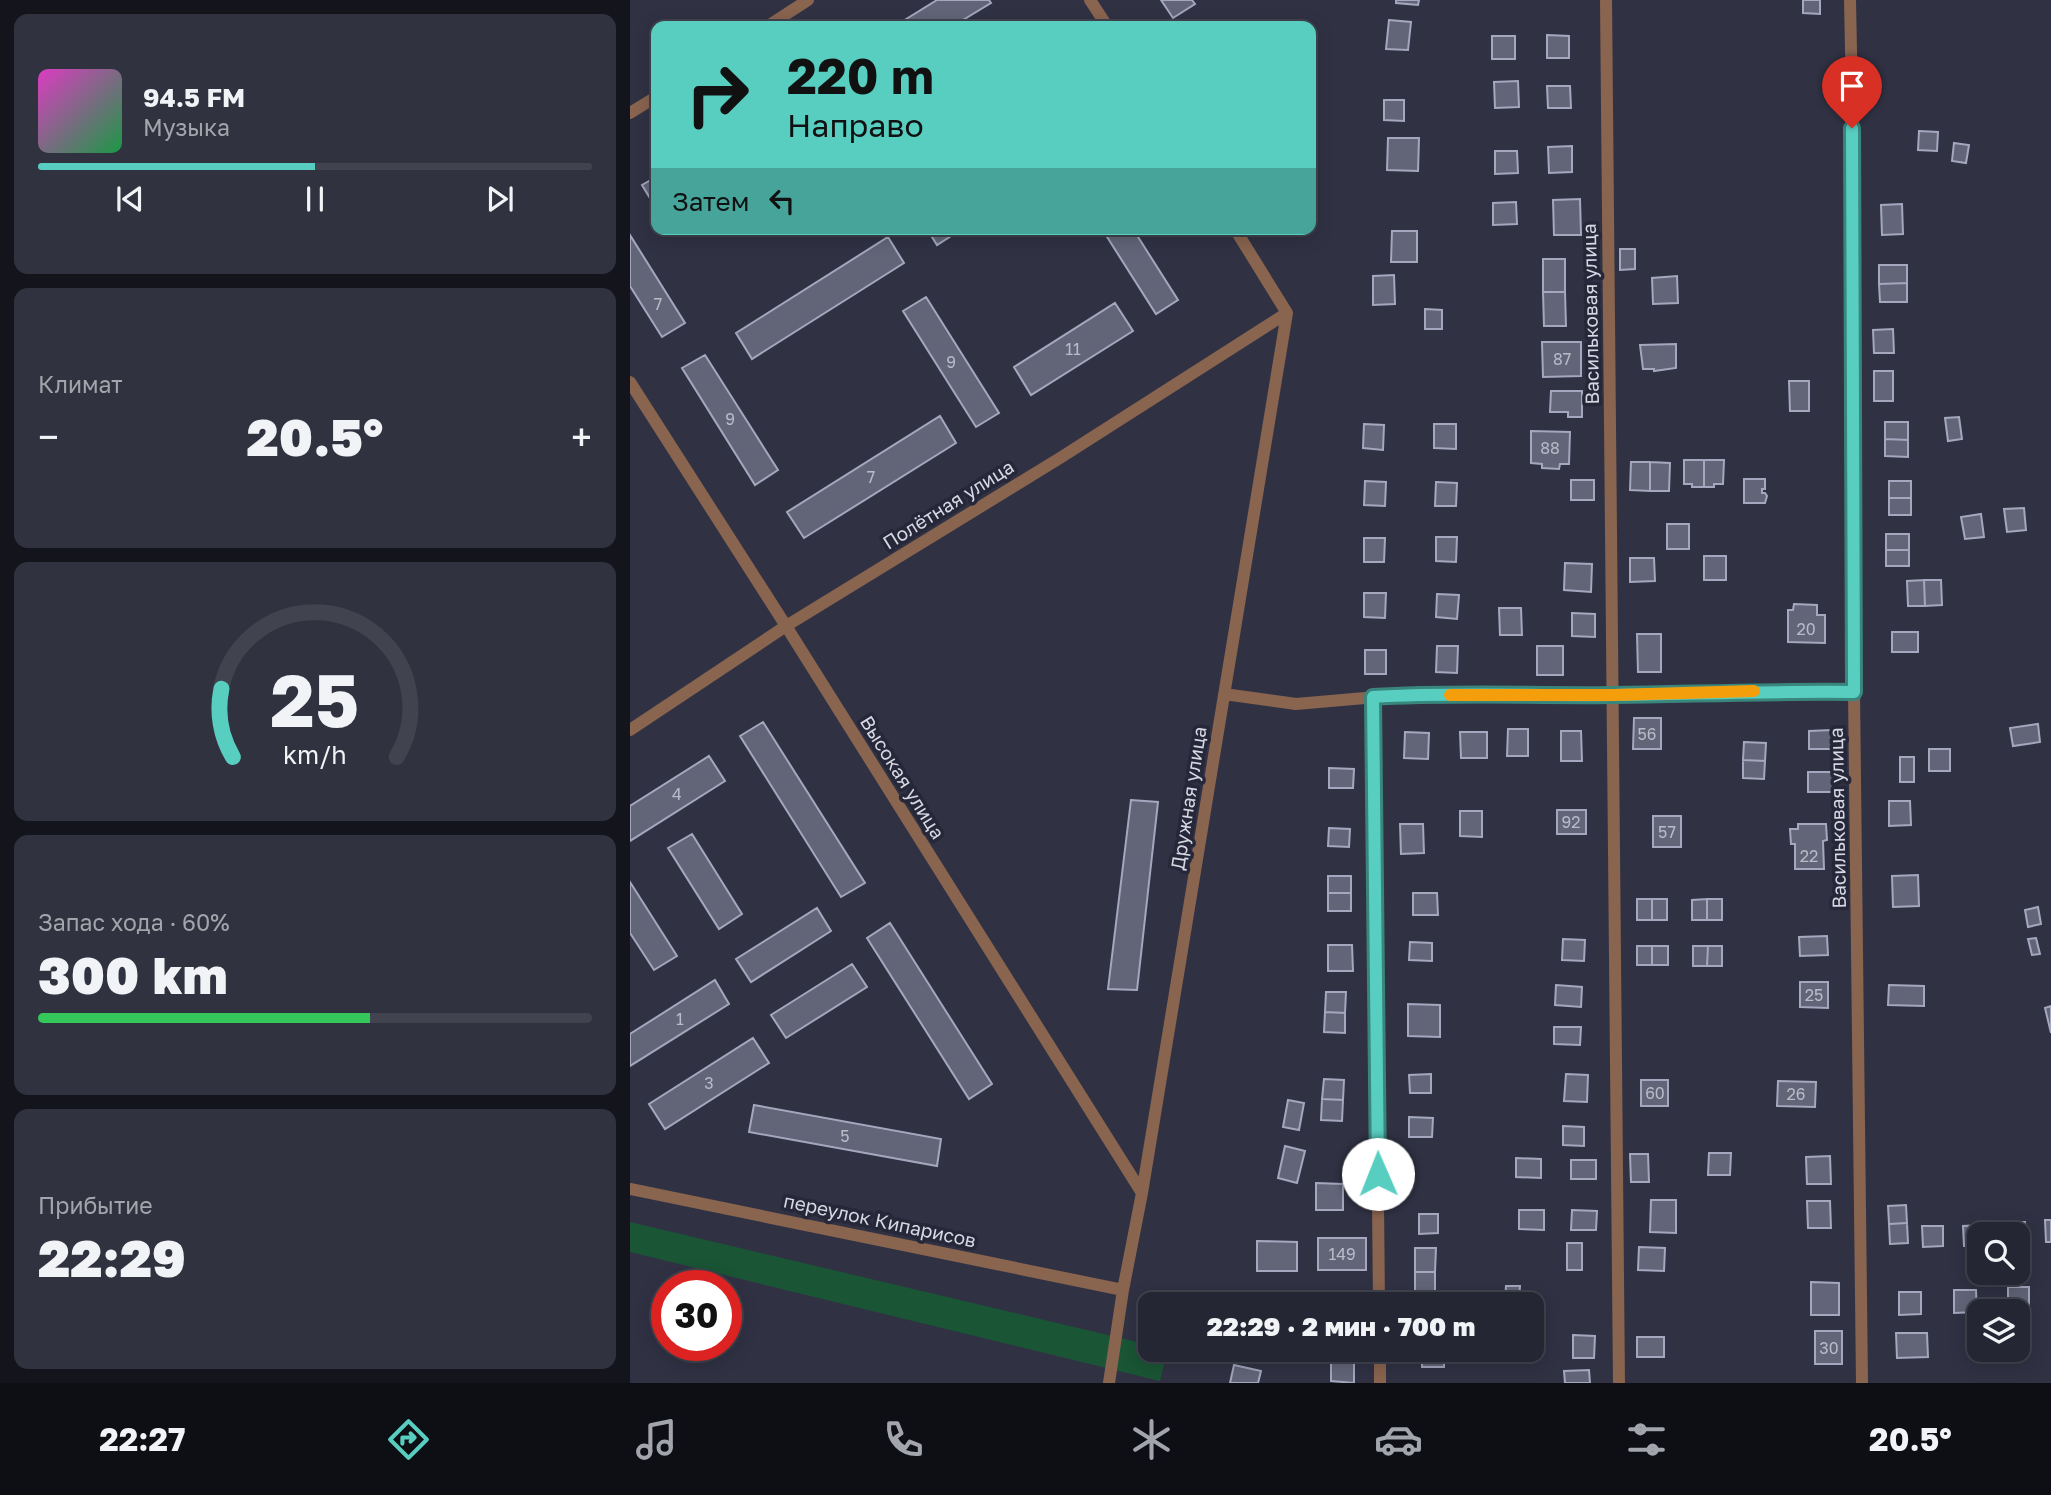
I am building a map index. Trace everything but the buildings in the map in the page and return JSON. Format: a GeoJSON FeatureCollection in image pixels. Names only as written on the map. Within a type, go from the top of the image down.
{"type":"FeatureCollection","features":[{"type":"Feature","properties":{"kind":"street"},"geometry":{"type":"LineString","coordinates":[[776,21],[808,0]]}},
{"type":"Feature","properties":{"kind":"street"},"geometry":{"type":"LineString","coordinates":[[1090,0],[1104,21]]}},
{"type":"Feature","properties":{"kind":"street","name":"Васильковая улица"},"geometry":{"type":"LineString","coordinates":[[1606,0],[1619,1383]]}},
{"type":"Feature","properties":{"kind":"street","name":"Васильковая улица"},"geometry":{"type":"LineString","coordinates":[[1850,0],[1862,1383]]}},
{"type":"Feature","properties":{"kind":"street"},"geometry":{"type":"LineString","coordinates":[[630,113],[651,100]]}},
{"type":"Feature","properties":{"kind":"street"},"geometry":{"type":"LineString","coordinates":[[1239,235],[1287,313]]}},
{"type":"Feature","properties":{"kind":"street","name":"Полётная улица"},"geometry":{"type":"LineString","coordinates":[[630,730],[786,626],[1060,458],[1287,313]]}},
{"type":"Feature","properties":{"kind":"street","name":"Дружная улица"},"geometry":{"type":"LineString","coordinates":[[1109,1383],[1287,313]]}},
{"type":"Feature","properties":{"kind":"street","name":"Высокая улица"},"geometry":{"type":"LineString","coordinates":[[630,382],[1142,1193]]}},
{"type":"Feature","properties":{"kind":"street"},"geometry":{"type":"LineString","coordinates":[[1224,694],[1296,704],[1411,694],[1854,692]]}},
{"type":"Feature","properties":{"kind":"street"},"geometry":{"type":"LineString","coordinates":[[1373,697],[1379,1292]]}},
{"type":"Feature","properties":{"kind":"street","name":"переулок Кипарисов"},"geometry":{"type":"LineString","coordinates":[[630,1189],[1123,1290]]}},
{"type":"Feature","properties":{"kind":"street"},"geometry":{"type":"LineString","coordinates":[[1380,1362],[1380,1383]]}},
{"type":"Feature","properties":{"kind":"green space"},"geometry":{"type":"Polygon","coordinates":[[[630,1222],[1138,1342],[1138,1362],[1165,1362],[1160,1381],[742,1279],[742,1270],[704,1270],[630,1252],[630,1222]]]}},
{"type":"Feature","properties":{"kind":"slow traffic"},"geometry":{"type":"LineString","coordinates":[[1450,695],[1613,695],[1754,691]]}},
{"type":"Feature","properties":{"kind":"route"},"geometry":{"type":"LineString","coordinates":[[1378,1174],[1373,697],[1411,694],[1854,692],[1852,128]]}}]}
